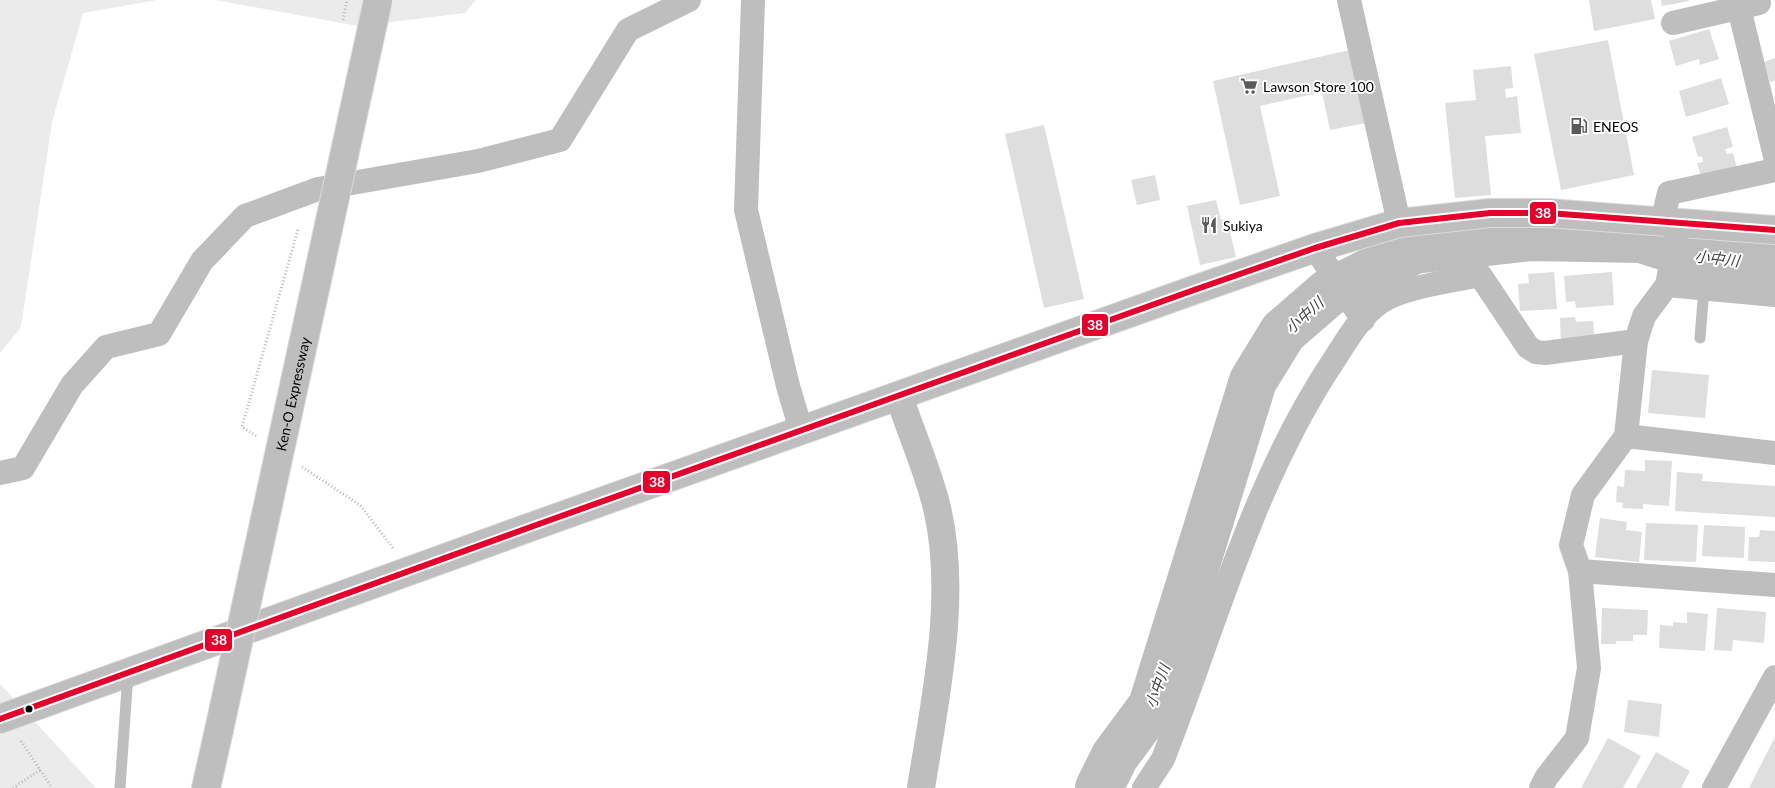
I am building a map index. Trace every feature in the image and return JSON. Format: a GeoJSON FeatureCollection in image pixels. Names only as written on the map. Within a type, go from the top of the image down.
{"type":"FeatureCollection","features":[{"type":"Feature","properties":{"kind":"main road","name":"Ken-O Expressway"},"geometry":{"type":"LineString","coordinates":[[206,788],[378,0]]}},
{"type":"Feature","properties":{"kind":"main road"},"geometry":{"type":"LineString","coordinates":[[3,718],[802,430],[1315,248],[1399,223],[1481,214],[1538,213],[1775,230]]}},
{"type":"Feature","properties":{"kind":"main road"},"geometry":{"type":"LineString","coordinates":[[899,396],[937,508],[945,566],[941,654],[921,788]]}},
{"type":"Feature","properties":{"kind":"street"},"geometry":{"type":"LineString","coordinates":[[0,473],[23,468],[72,385],[106,347],[159,334],[202,261],[245,216],[318,189],[478,160],[560,140],[628,30],[689,0]]}},
{"type":"Feature","properties":{"kind":"street"},"geometry":{"type":"LineString","coordinates":[[753,0],[746,210],[788,386],[802,430]]}},
{"type":"Feature","properties":{"kind":"street"},"geometry":{"type":"LineString","coordinates":[[1350,0],[1399,223]]}},
{"type":"Feature","properties":{"kind":"street"},"geometry":{"type":"LineString","coordinates":[[1673,23],[1749,5],[1775,156]]}},
{"type":"Feature","properties":{"kind":"street"},"geometry":{"type":"LineString","coordinates":[[1541,788],[1546,778],[1576,738],[1578,729],[1589,668],[1580,571],[1571,545],[1583,495],[1626,436],[1636,340],[1644,316],[1667,285],[1671,222],[1669,193],[1775,170]]}},
{"type":"Feature","properties":{"kind":"street"},"geometry":{"type":"LineString","coordinates":[[1315,248],[1363,320]]}},
{"type":"Feature","properties":{"kind":"street"},"geometry":{"type":"LineString","coordinates":[[1144,788],[1163,759],[1260,498],[1307,401],[1363,320],[1381,302],[1398,293],[1480,275],[1528,347],[1536,352],[1545,353],[1636,340]]}},
{"type":"Feature","properties":{"kind":"street"},"geometry":{"type":"LineString","coordinates":[[1667,285],[1775,295]]}},
{"type":"Feature","properties":{"kind":"street"},"geometry":{"type":"LineString","coordinates":[[1626,436],[1775,452]]}},
{"type":"Feature","properties":{"kind":"street"},"geometry":{"type":"LineString","coordinates":[[1580,571],[1775,585]]}},
{"type":"Feature","properties":{"kind":"street"},"geometry":{"type":"LineString","coordinates":[[1714,788],[1775,678]]}},
{"type":"Feature","properties":{"kind":"lane"},"geometry":{"type":"LineString","coordinates":[[1700,338],[1704,288]]}},
{"type":"Feature","properties":{"kind":"lane"},"geometry":{"type":"LineString","coordinates":[[120,788],[128,674]]}},
{"type":"Feature","properties":{"kind":"path"},"geometry":{"type":"LineString","coordinates":[[3,718],[52,788]]}},
{"type":"Feature","properties":{"kind":"path"},"geometry":{"type":"LineString","coordinates":[[14,788],[40,770]]}},
{"type":"Feature","properties":{"kind":"shaded area"},"geometry":{"type":"Polygon","coordinates":[[[0,0],[157,0],[83,13],[52,122],[21,327],[0,353],[0,0]]]}},
{"type":"Feature","properties":{"kind":"shaded area"},"geometry":{"type":"Polygon","coordinates":[[[215,0],[476,0],[465,13],[358,26],[215,0]]]}},
{"type":"Feature","properties":{"kind":"shaded area"},"geometry":{"type":"Polygon","coordinates":[[[0,684],[96,788],[0,788],[0,684]]]}},
{"type":"Feature","properties":{"kind":"building"},"geometry":{"type":"Polygon","coordinates":[[[1589,0],[1651,0],[1655,19],[1594,31],[1589,0]]]}},
{"type":"Feature","properties":{"kind":"building"},"geometry":{"type":"Polygon","coordinates":[[[1661,0],[1689,0],[1689,1],[1662,6],[1661,0]]]}},
{"type":"Feature","properties":{"kind":"building"},"geometry":{"type":"Polygon","coordinates":[[[1709,29],[1719,59],[1700,65],[1699,59],[1676,66],[1669,41],[1709,29]]]}},
{"type":"Feature","properties":{"kind":"building"},"geometry":{"type":"Polygon","coordinates":[[[1608,40],[1634,175],[1561,190],[1534,54],[1608,40]]]}},
{"type":"Feature","properties":{"kind":"building"},"geometry":{"type":"Polygon","coordinates":[[[1350,50],[1366,123],[1330,130],[1322,92],[1260,106],[1280,196],[1240,205],[1213,81],[1350,50]]]}},
{"type":"Feature","properties":{"kind":"building"},"geometry":{"type":"Polygon","coordinates":[[[1775,58],[1775,81],[1770,82],[1764,62],[1775,58]]]}},
{"type":"Feature","properties":{"kind":"building"},"geometry":{"type":"Polygon","coordinates":[[[1511,66],[1513,88],[1505,89],[1506,98],[1517,96],[1521,133],[1485,136],[1491,195],[1455,198],[1445,103],[1476,100],[1473,70],[1511,66]]]}},
{"type":"Feature","properties":{"kind":"building"},"geometry":{"type":"Polygon","coordinates":[[[1721,78],[1729,104],[1686,117],[1679,91],[1721,78]]]}},
{"type":"Feature","properties":{"kind":"building"},"geometry":{"type":"Polygon","coordinates":[[[1044,125],[1084,299],[1044,308],[1005,134],[1044,125]]]}},
{"type":"Feature","properties":{"kind":"building"},"geometry":{"type":"Polygon","coordinates":[[[1727,127],[1733,147],[1725,149],[1727,154],[1733,153],[1737,169],[1702,180],[1697,163],[1703,162],[1702,156],[1698,157],[1692,137],[1727,127]]]}},
{"type":"Feature","properties":{"kind":"building"},"geometry":{"type":"Polygon","coordinates":[[[1155,175],[1160,200],[1137,205],[1131,180],[1155,175]]]}},
{"type":"Feature","properties":{"kind":"building"},"geometry":{"type":"Polygon","coordinates":[[[1216,200],[1221,220],[1227,219],[1236,257],[1200,265],[1187,206],[1216,200]]]}},
{"type":"Feature","properties":{"kind":"building"},"geometry":{"type":"Polygon","coordinates":[[[1554,272],[1557,309],[1520,311],[1518,284],[1529,283],[1528,274],[1554,272]]]}},
{"type":"Feature","properties":{"kind":"building"},"geometry":{"type":"Polygon","coordinates":[[[1612,272],[1614,305],[1576,308],[1575,301],[1566,302],[1564,276],[1612,272]]]}},
{"type":"Feature","properties":{"kind":"building"},"geometry":{"type":"Polygon","coordinates":[[[1575,317],[1576,322],[1593,321],[1595,340],[1561,343],[1560,318],[1575,317]]]}},
{"type":"Feature","properties":{"kind":"building"},"geometry":{"type":"Polygon","coordinates":[[[1652,370],[1709,375],[1705,418],[1648,413],[1652,370]]]}},
{"type":"Feature","properties":{"kind":"building"},"geometry":{"type":"Polygon","coordinates":[[[1645,460],[1672,461],[1669,506],[1643,504],[1643,509],[1622,508],[1623,503],[1616,502],[1617,486],[1624,487],[1625,470],[1645,471],[1645,460]]]}},
{"type":"Feature","properties":{"kind":"building"},"geometry":{"type":"Polygon","coordinates":[[[1677,472],[1703,474],[1702,481],[1775,486],[1775,517],[1675,511],[1677,472]]]}},
{"type":"Feature","properties":{"kind":"building"},"geometry":{"type":"Polygon","coordinates":[[[1600,518],[1627,522],[1626,530],[1642,532],[1639,562],[1595,557],[1600,518]]]}},
{"type":"Feature","properties":{"kind":"building"},"geometry":{"type":"Polygon","coordinates":[[[1646,523],[1698,525],[1696,562],[1644,560],[1646,523]]]}},
{"type":"Feature","properties":{"kind":"building"},"geometry":{"type":"Polygon","coordinates":[[[1704,525],[1745,527],[1744,558],[1702,556],[1704,525]]]}},
{"type":"Feature","properties":{"kind":"building"},"geometry":{"type":"Polygon","coordinates":[[[1760,530],[1775,531],[1775,562],[1748,561],[1749,537],[1759,537],[1760,530]]]}},
{"type":"Feature","properties":{"kind":"building"},"geometry":{"type":"Polygon","coordinates":[[[1602,608],[1648,610],[1647,635],[1633,635],[1633,641],[1616,641],[1616,644],[1601,644],[1602,608]]]}},
{"type":"Feature","properties":{"kind":"building"},"geometry":{"type":"Polygon","coordinates":[[[1717,608],[1766,612],[1764,643],[1733,640],[1732,651],[1714,650],[1717,608]]]}},
{"type":"Feature","properties":{"kind":"building"},"geometry":{"type":"Polygon","coordinates":[[[1687,612],[1708,614],[1705,651],[1659,648],[1660,625],[1673,626],[1673,622],[1687,623],[1687,612]]]}},
{"type":"Feature","properties":{"kind":"building"},"geometry":{"type":"Polygon","coordinates":[[[1628,700],[1662,704],[1659,737],[1624,732],[1628,700]]]}},
{"type":"Feature","properties":{"kind":"building"},"geometry":{"type":"Polygon","coordinates":[[[1775,737],[1775,788],[1749,788],[1775,737]]]}},
{"type":"Feature","properties":{"kind":"building"},"geometry":{"type":"Polygon","coordinates":[[[1608,738],[1641,756],[1623,788],[1581,788],[1608,738]]]}},
{"type":"Feature","properties":{"kind":"building"},"geometry":{"type":"Polygon","coordinates":[[[1656,752],[1690,771],[1681,788],[1636,788],[1656,752]]]}},
{"type":"Feature","properties":{"kind":"waterway","name":"小中川"},"geometry":{"type":"LineString","coordinates":[[1099,788],[1115,756],[1152,706],[1253,381],[1283,332],[1328,293],[1414,250],[1532,237],[1641,239],[1697,257],[1775,263]]}},
{"type":"Feature","properties":{"kind":"transit line","name":"38"},"geometry":{"type":"LineString","coordinates":[[0,719],[1194,290],[1315,248],[1399,223],[1490,213],[1548,213],[1775,230]]}},
{"type":"Feature","properties":{"kind":"place","name":"Lawson Store 100"},"geometry":{"type":"Point","coordinates":[1249,86]}},
{"type":"Feature","properties":{"kind":"place","name":"ENEOS"},"geometry":{"type":"Point","coordinates":[1579,126]}},
{"type":"Feature","properties":{"kind":"place","name":"Sukiya"},"geometry":{"type":"Point","coordinates":[1209,225]}}]}
